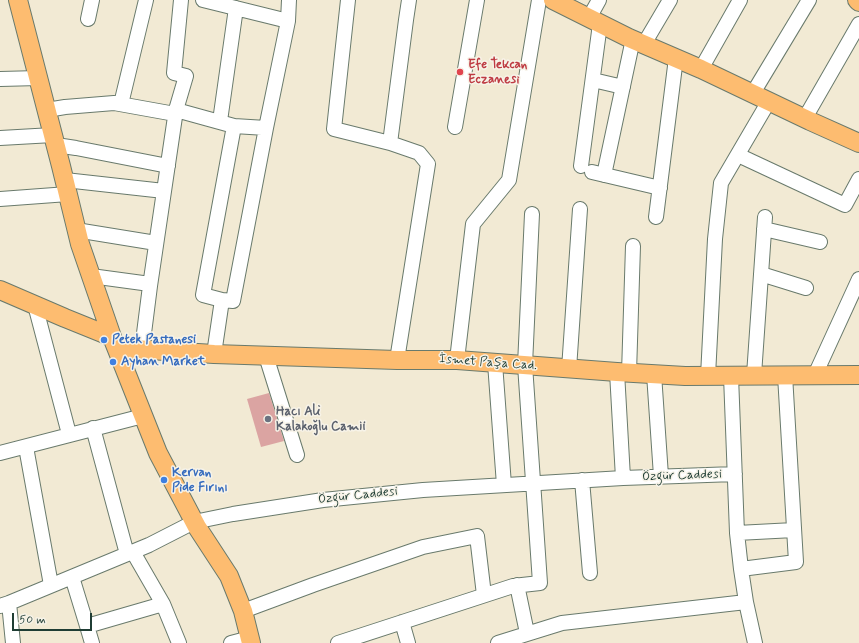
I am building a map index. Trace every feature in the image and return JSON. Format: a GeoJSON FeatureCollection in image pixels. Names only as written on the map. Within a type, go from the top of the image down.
{"type":"FeatureCollection","features":[{"type":"Feature","properties":{"kind":"main road"},"geometry":{"type":"LineString","coordinates":[[18,0],[39,78],[76,230],[114,342],[158,453],[194,522],[229,576],[243,611],[250,641]]}},
{"type":"Feature","properties":{"kind":"main road"},"geometry":{"type":"LineString","coordinates":[[553,0],[638,42],[701,69],[859,142]]}},
{"type":"Feature","properties":{"kind":"main road"},"geometry":{"type":"LineString","coordinates":[[0,290],[114,342]]}},
{"type":"Feature","properties":{"kind":"main road","name":"İsmet Paşa Cad."},"geometry":{"type":"LineString","coordinates":[[114,342],[142,349],[214,354],[397,360],[457,360],[623,373],[685,376],[859,375]]}},
{"type":"Feature","properties":{"kind":"street"},"geometry":{"type":"LineString","coordinates":[[88,19],[92,0]]}},
{"type":"Feature","properties":{"kind":"street"},"geometry":{"type":"LineString","coordinates":[[120,104],[146,0]]}},
{"type":"Feature","properties":{"kind":"street"},"geometry":{"type":"LineString","coordinates":[[142,349],[150,284],[176,112],[186,76],[174,73],[181,0]]}},
{"type":"Feature","properties":{"kind":"street"},"geometry":{"type":"LineString","coordinates":[[203,0],[288,21]]}},
{"type":"Feature","properties":{"kind":"street"},"geometry":{"type":"LineString","coordinates":[[234,126],[203,295],[233,301],[288,21],[289,0]]}},
{"type":"Feature","properties":{"kind":"street"},"geometry":{"type":"LineString","coordinates":[[348,0],[334,129],[390,143],[418,152],[428,164],[397,360]]}},
{"type":"Feature","properties":{"kind":"street"},"geometry":{"type":"LineString","coordinates":[[390,143],[410,0]]}},
{"type":"Feature","properties":{"kind":"street"},"geometry":{"type":"LineString","coordinates":[[455,127],[477,0]]}},
{"type":"Feature","properties":{"kind":"street"},"geometry":{"type":"LineString","coordinates":[[457,360],[473,224],[509,180],[539,0]]}},
{"type":"Feature","properties":{"kind":"street"},"geometry":{"type":"LineString","coordinates":[[592,171],[595,21],[599,0]]}},
{"type":"Feature","properties":{"kind":"street"},"geometry":{"type":"LineString","coordinates":[[592,171],[638,42],[670,0]]}},
{"type":"Feature","properties":{"kind":"street"},"geometry":{"type":"LineString","coordinates":[[701,69],[740,0]]}},
{"type":"Feature","properties":{"kind":"street"},"geometry":{"type":"LineString","coordinates":[[753,93],[809,0]]}},
{"type":"Feature","properties":{"kind":"street"},"geometry":{"type":"LineString","coordinates":[[220,122],[236,8]]}},
{"type":"Feature","properties":{"kind":"street"},"geometry":{"type":"LineString","coordinates":[[805,118],[859,24]]}},
{"type":"Feature","properties":{"kind":"street"},"geometry":{"type":"LineString","coordinates":[[656,217],[676,58]]}},
{"type":"Feature","properties":{"kind":"street"},"geometry":{"type":"LineString","coordinates":[[0,79],[39,78]]}},
{"type":"Feature","properties":{"kind":"street"},"geometry":{"type":"LineString","coordinates":[[593,80],[622,87]]}},
{"type":"Feature","properties":{"kind":"street"},"geometry":{"type":"LineString","coordinates":[[708,376],[716,239],[722,183],[769,101]]}},
{"type":"Feature","properties":{"kind":"street"},"geometry":{"type":"LineString","coordinates":[[47,110],[114,103],[176,112],[234,126],[266,128]]}},
{"type":"Feature","properties":{"kind":"street"},"geometry":{"type":"LineString","coordinates":[[0,138],[54,140],[76,148],[168,166]]}},
{"type":"Feature","properties":{"kind":"street"},"geometry":{"type":"LineString","coordinates":[[738,155],[845,204],[859,179]]}},
{"type":"Feature","properties":{"kind":"street"},"geometry":{"type":"LineString","coordinates":[[592,171],[660,188]]}},
{"type":"Feature","properties":{"kind":"street"},"geometry":{"type":"LineString","coordinates":[[0,199],[66,187],[164,191]]}},
{"type":"Feature","properties":{"kind":"street"},"geometry":{"type":"LineString","coordinates":[[569,369],[580,209]]}},
{"type":"Feature","properties":{"kind":"street"},"geometry":{"type":"LineString","coordinates":[[338,643],[513,586],[540,583],[525,365],[532,214]]}},
{"type":"Feature","properties":{"kind":"street"},"geometry":{"type":"LineString","coordinates":[[754,376],[765,223],[820,242]]}},
{"type":"Feature","properties":{"kind":"street"},"geometry":{"type":"LineString","coordinates":[[76,230],[156,243]]}},
{"type":"Feature","properties":{"kind":"street"},"geometry":{"type":"LineString","coordinates":[[623,478],[623,373],[633,246]]}},
{"type":"Feature","properties":{"kind":"street"},"geometry":{"type":"LineString","coordinates":[[761,274],[806,288]]}},
{"type":"Feature","properties":{"kind":"street"},"geometry":{"type":"LineString","coordinates":[[91,276],[150,284]]}},
{"type":"Feature","properties":{"kind":"street"},"geometry":{"type":"LineString","coordinates":[[815,375],[859,279]]}},
{"type":"Feature","properties":{"kind":"street"},"geometry":{"type":"LineString","coordinates":[[214,354],[222,300]]}},
{"type":"Feature","properties":{"kind":"street"},"geometry":{"type":"LineString","coordinates":[[34,305],[69,434]]}},
{"type":"Feature","properties":{"kind":"street"},"geometry":{"type":"LineString","coordinates":[[266,356],[297,455]]}},
{"type":"Feature","properties":{"kind":"street"},"geometry":{"type":"LineString","coordinates":[[496,363],[504,485]]}},
{"type":"Feature","properties":{"kind":"street"},"geometry":{"type":"LineString","coordinates":[[654,374],[661,476]]}},
{"type":"Feature","properties":{"kind":"street"},"geometry":{"type":"LineString","coordinates":[[741,569],[796,562],[785,375]]}},
{"type":"Feature","properties":{"kind":"street"},"geometry":{"type":"LineString","coordinates":[[731,376],[737,533],[746,602],[755,643]]}},
{"type":"Feature","properties":{"kind":"street"},"geometry":{"type":"LineString","coordinates":[[0,450],[0,453],[143,416]]}},
{"type":"Feature","properties":{"kind":"street"},"geometry":{"type":"LineString","coordinates":[[93,428],[130,553],[163,604],[179,643]]}},
{"type":"Feature","properties":{"kind":"street"},"geometry":{"type":"LineString","coordinates":[[26,446],[51,585]]}},
{"type":"Feature","properties":{"kind":"street","name":"Özgür Caddesi"},"geometry":{"type":"LineString","coordinates":[[4,604],[149,545],[194,522],[233,514],[323,500],[423,490],[582,480],[735,474]]}},
{"type":"Feature","properties":{"kind":"street"},"geometry":{"type":"LineString","coordinates":[[582,480],[590,573]]}},
{"type":"Feature","properties":{"kind":"street"},"geometry":{"type":"LineString","coordinates":[[737,533],[794,530]]}},
{"type":"Feature","properties":{"kind":"street"},"geometry":{"type":"LineString","coordinates":[[243,611],[423,547],[477,536],[484,595]]}},
{"type":"Feature","properties":{"kind":"street"},"geometry":{"type":"LineString","coordinates":[[72,577],[92,643]]}},
{"type":"Feature","properties":{"kind":"street"},"geometry":{"type":"LineString","coordinates":[[517,585],[527,634]]}},
{"type":"Feature","properties":{"kind":"street"},"geometry":{"type":"LineString","coordinates":[[498,643],[562,623],[746,602]]}},
{"type":"Feature","properties":{"kind":"street"},"geometry":{"type":"LineString","coordinates":[[4,604],[13,643]]}},
{"type":"Feature","properties":{"kind":"street"},"geometry":{"type":"LineString","coordinates":[[87,626],[163,604]]}},
{"type":"Feature","properties":{"kind":"street"},"geometry":{"type":"LineString","coordinates":[[402,622],[408,643]]}},
{"type":"Feature","properties":{"kind":"street"},"geometry":{"type":"LineString","coordinates":[[231,643],[250,641]]}},
{"type":"Feature","properties":{"kind":"building","name":"Hacı Ali Kalakoğlu Camii"},"geometry":{"type":"Polygon","coordinates":[[[269,393],[284,441],[261,447],[247,399],[269,393]]]}},
{"type":"Feature","properties":{"kind":"place","name":"Efe Tekcan Eczanesi"},"geometry":{"type":"Point","coordinates":[460,72]}},
{"type":"Feature","properties":{"kind":"place","name":"Petek Pastanesi"},"geometry":{"type":"Point","coordinates":[104,340]}},
{"type":"Feature","properties":{"kind":"place","name":"Ayhan Market"},"geometry":{"type":"Point","coordinates":[113,362]}},
{"type":"Feature","properties":{"kind":"place","name":"Hacı Ali Kalakoğlu Camii"},"geometry":{"type":"Point","coordinates":[268,419]}},
{"type":"Feature","properties":{"kind":"place","name":"Kervan Pide Fırını"},"geometry":{"type":"Point","coordinates":[164,480]}}]}
